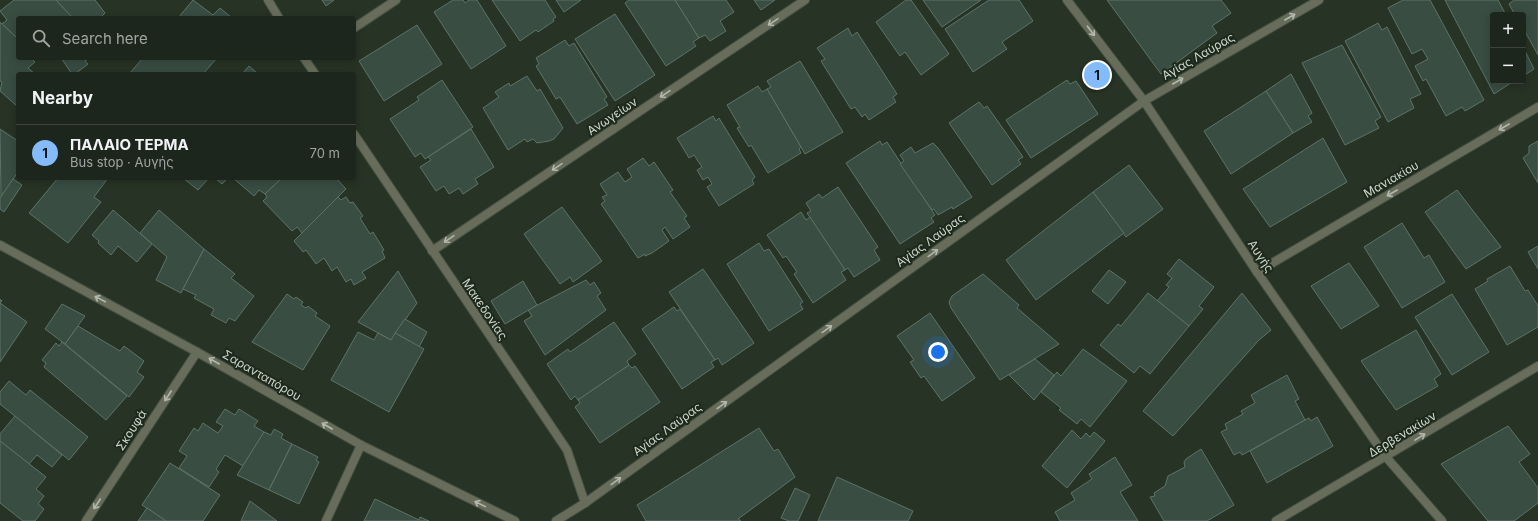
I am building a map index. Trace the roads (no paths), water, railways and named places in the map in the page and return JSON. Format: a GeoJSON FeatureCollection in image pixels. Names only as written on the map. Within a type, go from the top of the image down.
{"type":"FeatureCollection","features":[{"type":"Feature","properties":{"kind":"street"},"geometry":{"type":"LineString","coordinates":[[268,0],[278,16]]}},
{"type":"Feature","properties":{"kind":"street"},"geometry":{"type":"LineString","coordinates":[[356,27],[396,0]]}},
{"type":"Feature","properties":{"kind":"street","name":"Ανωγείων"},"geometry":{"type":"LineString","coordinates":[[432,251],[806,0]]}},
{"type":"Feature","properties":{"kind":"street","name":"Αυγής"},"geometry":{"type":"LineString","coordinates":[[1067,0],[1144,101],[1257,272],[1386,457],[1442,521]]}},
{"type":"Feature","properties":{"kind":"street","name":"Αγίας Λαύρας"},"geometry":{"type":"LineString","coordinates":[[556,521],[585,503],[1144,101],[1320,0]]}},
{"type":"Feature","properties":{"kind":"street"},"geometry":{"type":"LineString","coordinates":[[307,60],[313,72]]}},
{"type":"Feature","properties":{"kind":"street","name":"Μανιακίου"},"geometry":{"type":"LineString","coordinates":[[1257,272],[1538,108]]}},
{"type":"Feature","properties":{"kind":"street","name":"Μακεδονίας"},"geometry":{"type":"LineString","coordinates":[[356,137],[567,450],[585,503]]}},
{"type":"Feature","properties":{"kind":"street","name":"Σαρανταπόρου"},"geometry":{"type":"LineString","coordinates":[[0,245],[197,352],[361,445],[515,521]]}},
{"type":"Feature","properties":{"kind":"street","name":"Σκουφά"},"geometry":{"type":"LineString","coordinates":[[86,521],[197,352]]}},
{"type":"Feature","properties":{"kind":"street","name":"Δερβενακίων"},"geometry":{"type":"LineString","coordinates":[[1276,521],[1538,366]]}},
{"type":"Feature","properties":{"kind":"street"},"geometry":{"type":"LineString","coordinates":[[326,521],[361,445]]}},
{"type":"Feature","properties":{"kind":"place","name":"ΠΑΛΑΙΟ ΤΕΡΜΑ"},"geometry":{"type":"Point","coordinates":[1097,75]}}]}
